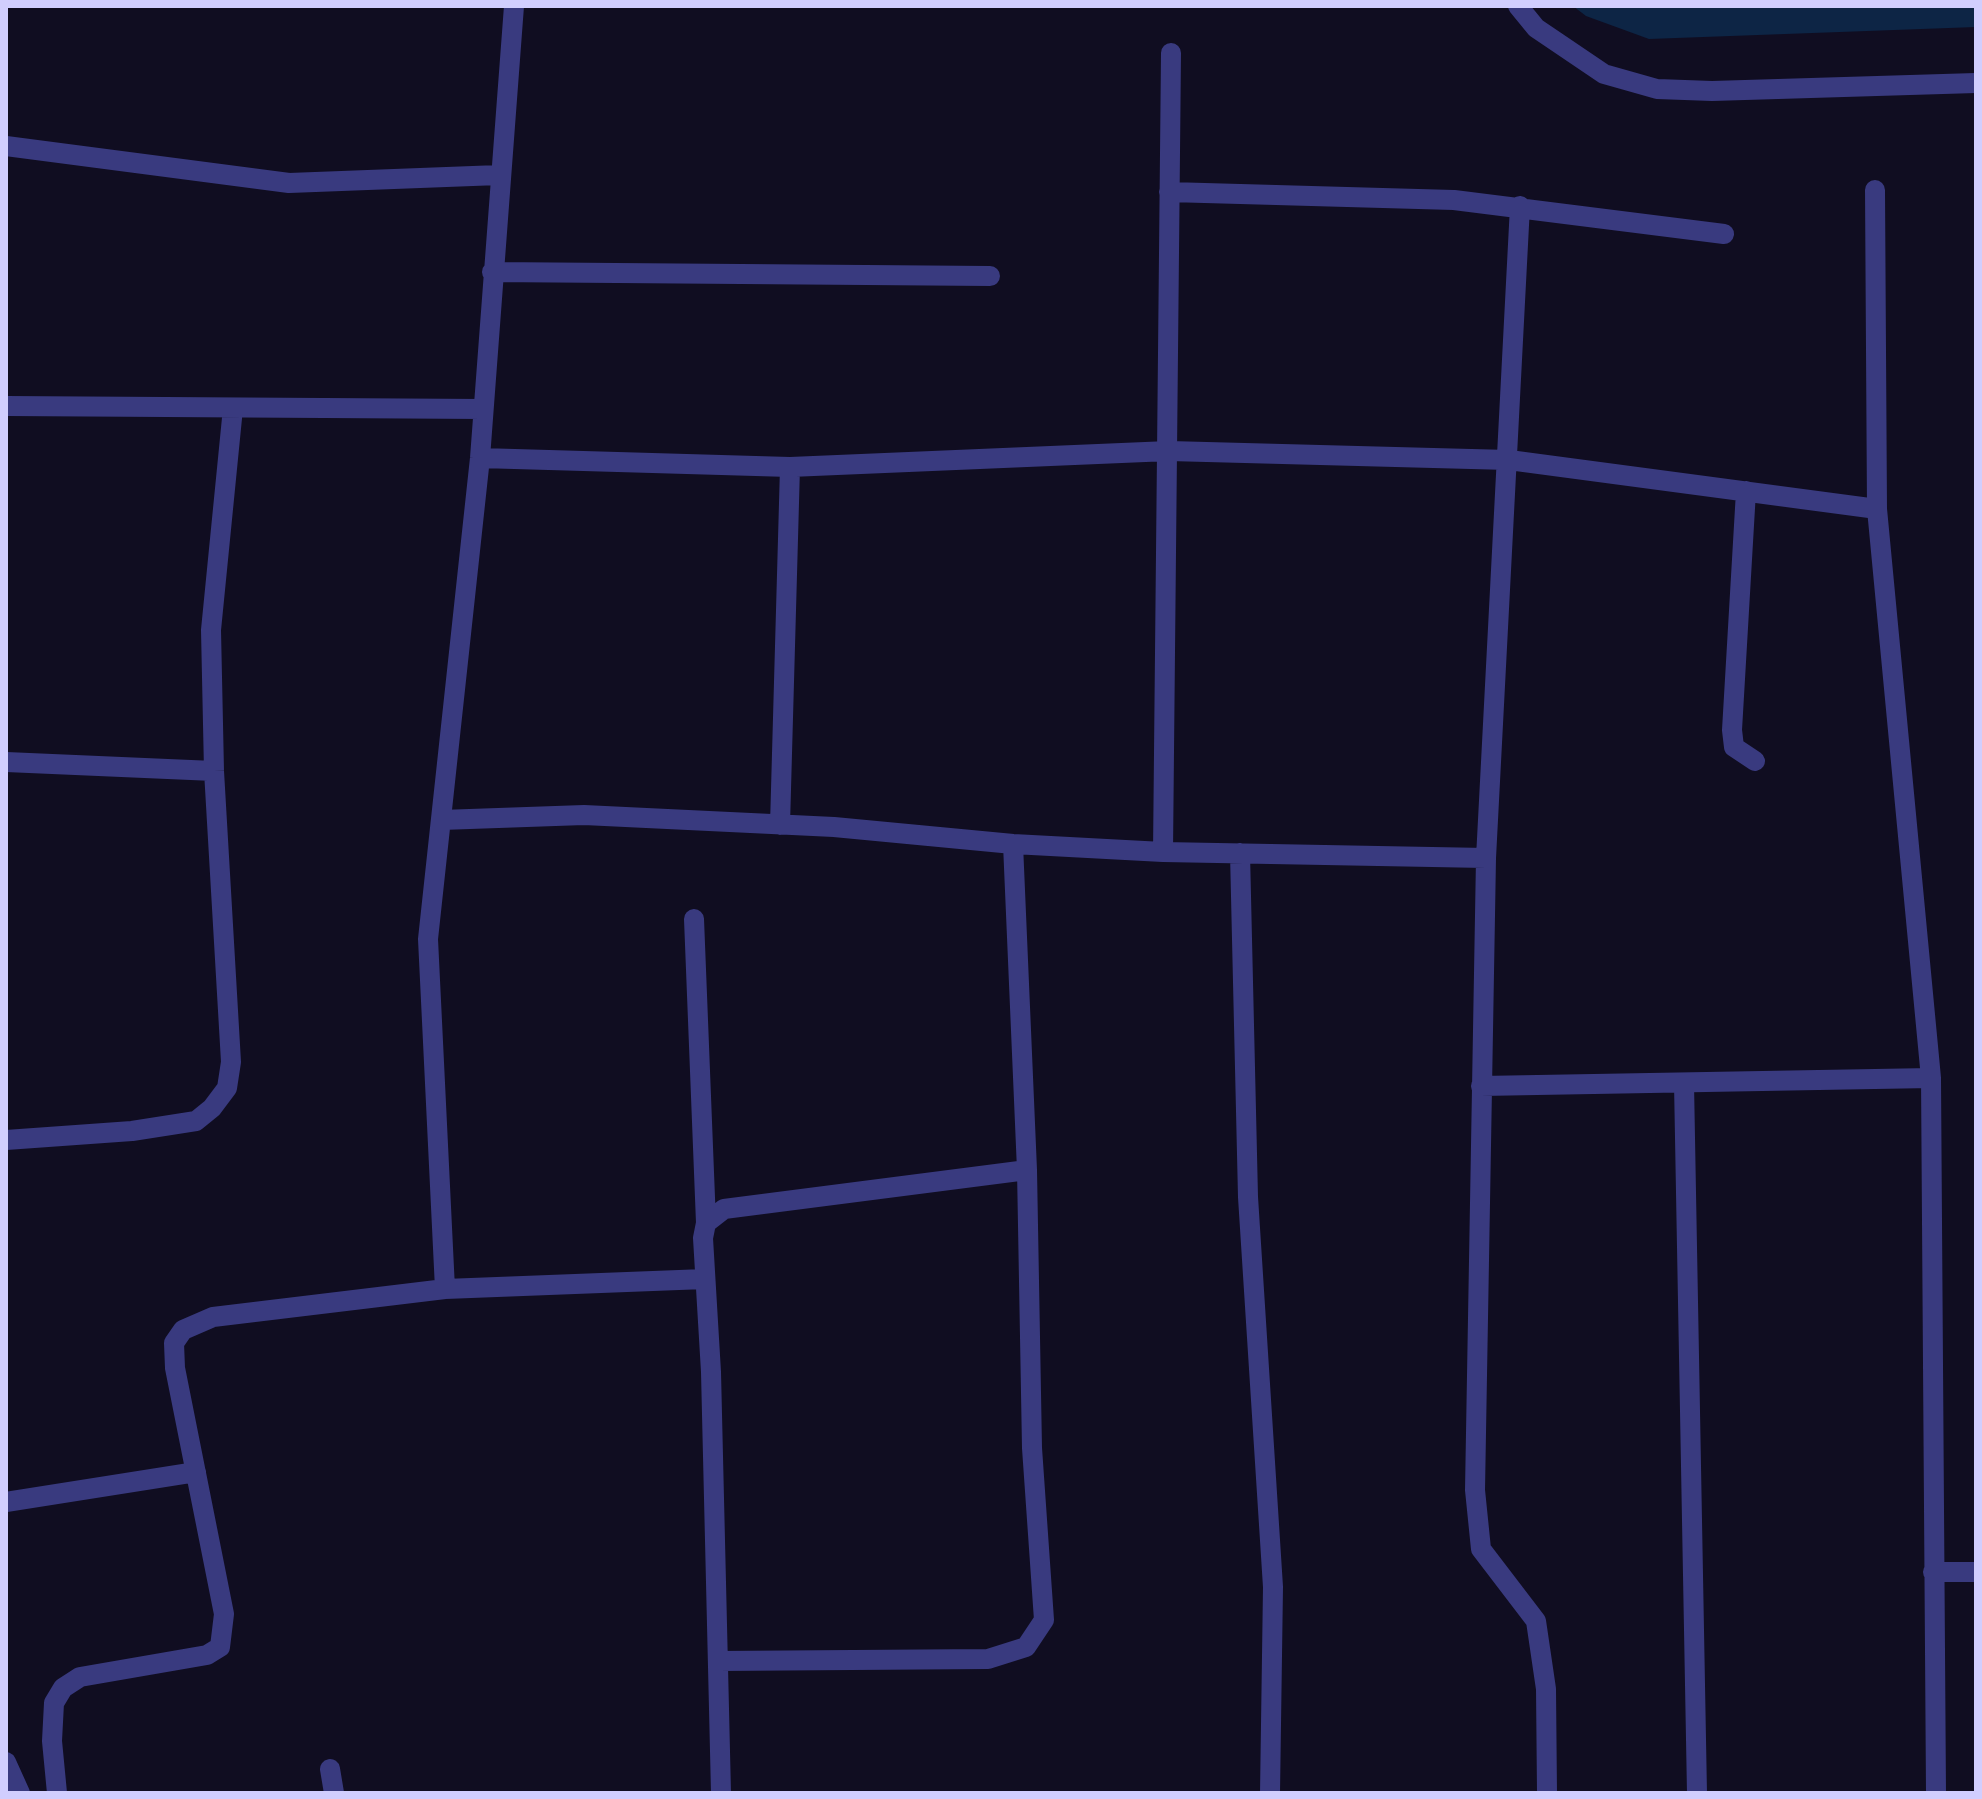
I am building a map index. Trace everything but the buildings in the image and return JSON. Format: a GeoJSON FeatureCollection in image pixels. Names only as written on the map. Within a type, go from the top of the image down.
{"type":"FeatureCollection","features":[{"type":"Feature","properties":{"kind":"street"},"geometry":{"type":"LineString","coordinates":[[445,1289],[428,939],[480,458],[514,6]]}},
{"type":"Feature","properties":{"kind":"street"},"geometry":{"type":"LineString","coordinates":[[1518,6],[1536,28],[1604,74],[1657,89],[1712,91],[1976,83]]}},
{"type":"Feature","properties":{"kind":"street"},"geometry":{"type":"LineString","coordinates":[[1163,852],[1171,53]]}},
{"type":"Feature","properties":{"kind":"street"},"geometry":{"type":"LineString","coordinates":[[6,146],[289,183],[499,175]]}},
{"type":"Feature","properties":{"kind":"street"},"geometry":{"type":"LineString","coordinates":[[1875,190],[1877,509],[1931,1078],[1936,1793]]}},
{"type":"Feature","properties":{"kind":"street"},"geometry":{"type":"LineString","coordinates":[[1169,192],[1454,200],[1724,234]]}},
{"type":"Feature","properties":{"kind":"street"},"geometry":{"type":"LineString","coordinates":[[1520,206],[1486,858],[1475,1490],[1481,1549],[1536,1621],[1546,1689],[1547,1793]]}},
{"type":"Feature","properties":{"kind":"street"},"geometry":{"type":"LineString","coordinates":[[492,272],[990,276]]}},
{"type":"Feature","properties":{"kind":"street"},"geometry":{"type":"LineString","coordinates":[[6,406],[483,409]]}},
{"type":"Feature","properties":{"kind":"street"},"geometry":{"type":"LineString","coordinates":[[6,1140],[132,1131],[196,1121],[212,1108],[227,1088],[231,1062],[214,771],[211,630],[233,408]]}},
{"type":"Feature","properties":{"kind":"street"},"geometry":{"type":"LineString","coordinates":[[480,458],[790,467],[1169,451],[1509,460],[1877,509]]}},
{"type":"Feature","properties":{"kind":"street"},"geometry":{"type":"LineString","coordinates":[[780,825],[790,467]]}},
{"type":"Feature","properties":{"kind":"street"},"geometry":{"type":"LineString","coordinates":[[1746,491],[1732,730],[1734,747],[1755,761]]}},
{"type":"Feature","properties":{"kind":"street"},"geometry":{"type":"LineString","coordinates":[[6,762],[214,771]]}},
{"type":"Feature","properties":{"kind":"street"},"geometry":{"type":"LineString","coordinates":[[441,820],[584,815],[780,825],[1013,844],[1163,852],[1486,858]]}},
{"type":"Feature","properties":{"kind":"street"},"geometry":{"type":"LineString","coordinates":[[718,1661],[988,1659],[1026,1647],[1044,1620],[1032,1448],[1027,1170],[1013,844]]}},
{"type":"Feature","properties":{"kind":"street"},"geometry":{"type":"LineString","coordinates":[[1240,853],[1248,1197],[1273,1587],[1270,1793]]}},
{"type":"Feature","properties":{"kind":"street"},"geometry":{"type":"LineString","coordinates":[[694,919],[706,1223],[705,1279],[711,1372],[721,1793]]}},
{"type":"Feature","properties":{"kind":"street"},"geometry":{"type":"LineString","coordinates":[[1481,1086],[1931,1078]]}},
{"type":"Feature","properties":{"kind":"street"},"geometry":{"type":"LineString","coordinates":[[1684,1083],[1697,1793]]}},
{"type":"Feature","properties":{"kind":"street"},"geometry":{"type":"LineString","coordinates":[[706,1223],[724,1209],[1027,1170]]}},
{"type":"Feature","properties":{"kind":"street"},"geometry":{"type":"LineString","coordinates":[[57,1793],[53,1716],[54,1703],[63,1688],[80,1677],[207,1655],[220,1647],[224,1614],[175,1368],[174,1343],[183,1330],[213,1317],[445,1289],[705,1279]]}},
{"type":"Feature","properties":{"kind":"street"},"geometry":{"type":"LineString","coordinates":[[6,1502],[196,1472]]}},
{"type":"Feature","properties":{"kind":"street"},"geometry":{"type":"LineString","coordinates":[[1933,1572],[1976,1572]]}},
{"type":"Feature","properties":{"kind":"street"},"geometry":{"type":"LineString","coordinates":[[6,1762],[20,1793]]}},
{"type":"Feature","properties":{"kind":"street"},"geometry":{"type":"LineString","coordinates":[[330,1769],[334,1793]]}},
{"type":"Feature","properties":{"kind":"water"},"geometry":{"type":"Polygon","coordinates":[[[1573,6],[1976,6],[1976,27],[1649,39],[1586,16],[1573,6]]]}}]}
